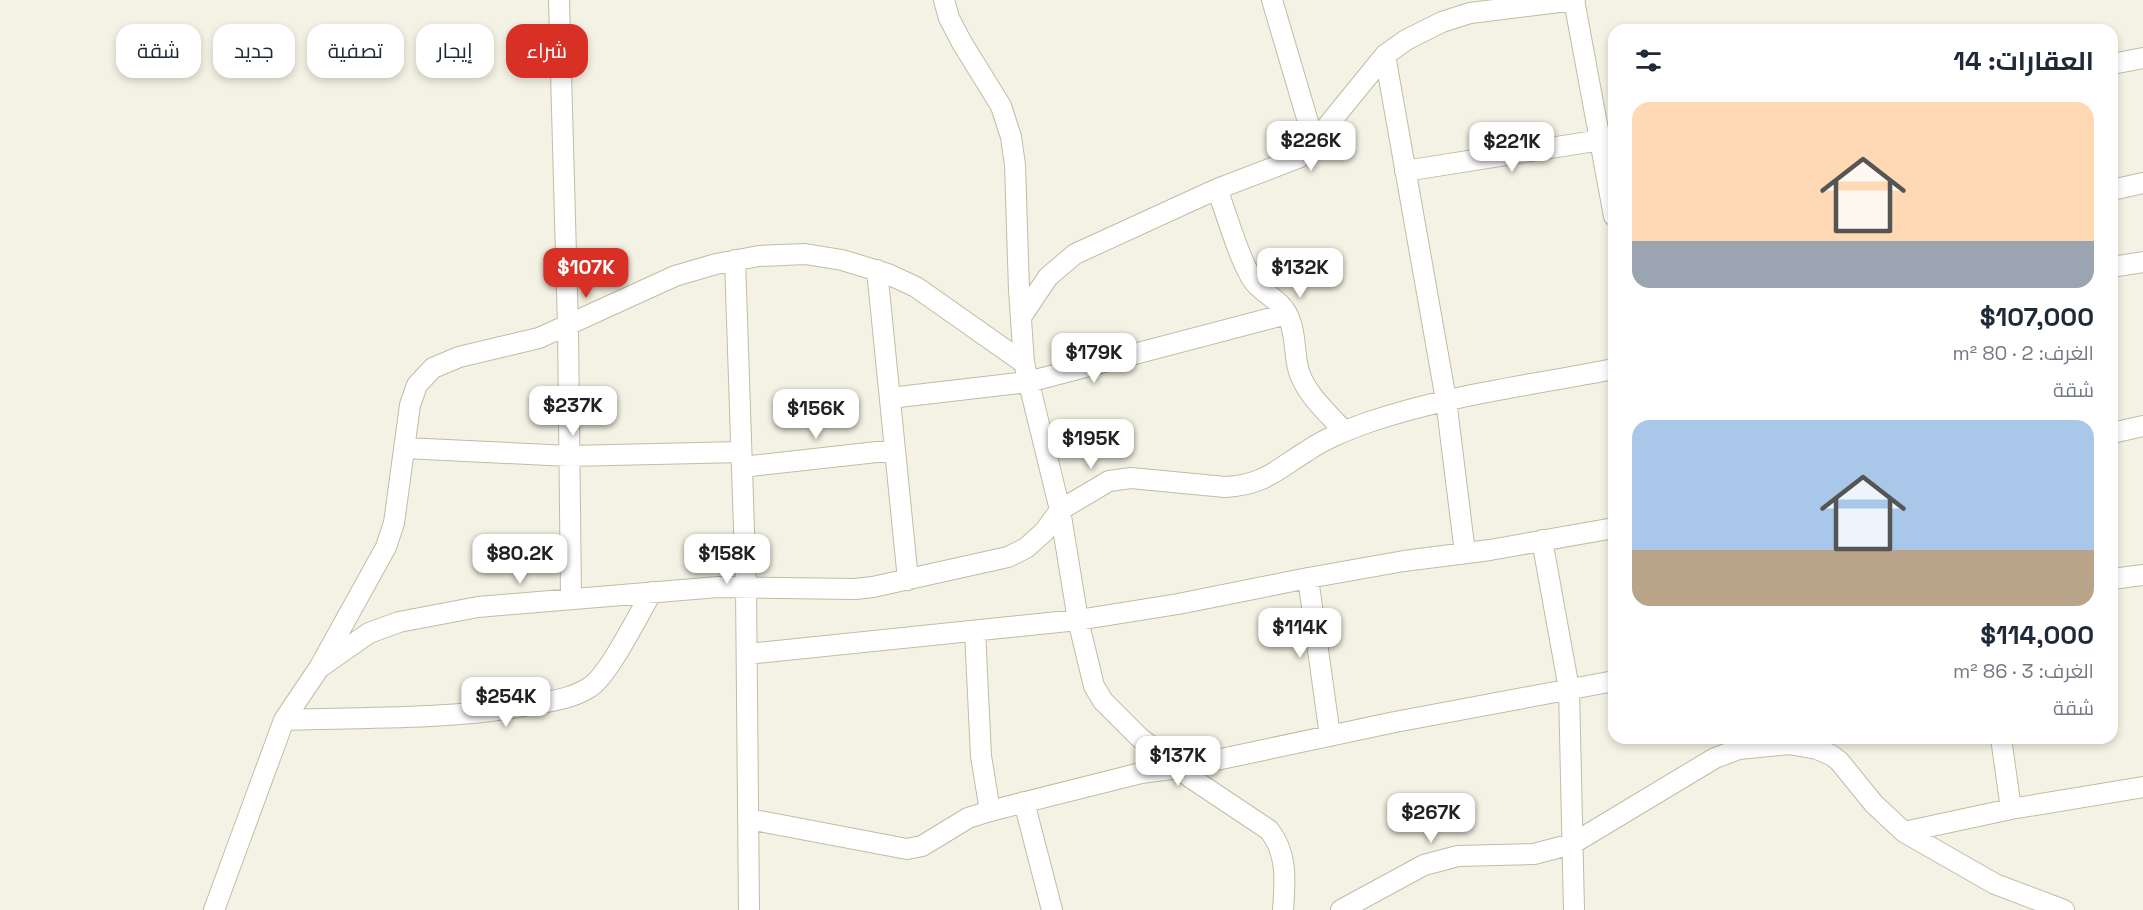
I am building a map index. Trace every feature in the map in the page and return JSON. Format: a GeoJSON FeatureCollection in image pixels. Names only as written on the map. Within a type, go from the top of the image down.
{"type":"FeatureCollection","features":[{"type":"Feature","properties":{"kind":"street"},"geometry":{"type":"LineString","coordinates":[[559,0],[568,327],[572,599]]}},
{"type":"Feature","properties":{"kind":"street"},"geometry":{"type":"LineString","coordinates":[[944,0],[949,18],[962,43],[1001,106],[1011,137],[1015,165],[1021,316],[1026,372],[1060,510],[1077,620],[1094,686],[1098,694],[1139,737],[1179,768],[1252,817],[1276,838],[1285,871],[1282,910]]}},
{"type":"Feature","properties":{"kind":"street"},"geometry":{"type":"LineString","coordinates":[[1272,0],[1314,142]]}},
{"type":"Feature","properties":{"kind":"street"},"geometry":{"type":"LineString","coordinates":[[1021,316],[1048,277],[1075,254],[1217,189],[1298,158],[1314,142],[1384,55],[1406,40],[1442,22],[1470,13],[1574,0],[1607,139],[1405,171]]}},
{"type":"Feature","properties":{"kind":"street"},"geometry":{"type":"LineString","coordinates":[[1384,55],[1446,400],[1465,553]]}},
{"type":"Feature","properties":{"kind":"street"},"geometry":{"type":"LineString","coordinates":[[2118,63],[2143,58]]}},
{"type":"Feature","properties":{"kind":"street"},"geometry":{"type":"LineString","coordinates":[[2118,189],[2143,183]]}},
{"type":"Feature","properties":{"kind":"street"},"geometry":{"type":"LineString","coordinates":[[1217,189],[1248,271],[1262,290],[1282,306],[1287,314],[1291,324],[1298,369],[1303,380],[1344,431]]}},
{"type":"Feature","properties":{"kind":"street"},"geometry":{"type":"LineString","coordinates":[[214,910],[284,720],[319,668],[386,547],[394,524],[410,405],[417,385],[433,368],[459,357],[539,338],[568,327],[675,276],[759,256],[805,254],[876,270],[916,287],[1026,372]]}},
{"type":"Feature","properties":{"kind":"street"},"geometry":{"type":"LineString","coordinates":[[735,261],[746,588],[749,910]]}},
{"type":"Feature","properties":{"kind":"street"},"geometry":{"type":"LineString","coordinates":[[2118,266],[2143,262]]}},
{"type":"Feature","properties":{"kind":"street"},"geometry":{"type":"LineString","coordinates":[[876,270],[908,580]]}},
{"type":"Feature","properties":{"kind":"street"},"geometry":{"type":"LineString","coordinates":[[890,398],[1026,372],[1287,314]]}},
{"type":"Feature","properties":{"kind":"street"},"geometry":{"type":"LineString","coordinates":[[319,668],[369,633],[399,622],[478,607],[718,587],[855,589],[908,580],[1008,557],[1026,548],[1044,532],[1060,510],[1110,481],[1131,478],[1225,487],[1240,486],[1272,475],[1307,450],[1344,431],[1431,403],[1608,370]]}},
{"type":"Feature","properties":{"kind":"street"},"geometry":{"type":"LineString","coordinates":[[2118,432],[2143,426]]}},
{"type":"Feature","properties":{"kind":"street"},"geometry":{"type":"LineString","coordinates":[[405,448],[569,456],[742,460],[895,450]]}},
{"type":"Feature","properties":{"kind":"street"},"geometry":{"type":"LineString","coordinates":[[747,654],[1077,620],[1178,604],[1404,561],[1608,529]]}},
{"type":"Feature","properties":{"kind":"street"},"geometry":{"type":"LineString","coordinates":[[1542,540],[1569,689],[1574,910]]}},
{"type":"Feature","properties":{"kind":"street"},"geometry":{"type":"LineString","coordinates":[[2118,578],[2143,575]]}},
{"type":"Feature","properties":{"kind":"street"},"geometry":{"type":"LineString","coordinates":[[1308,578],[1330,736]]}},
{"type":"Feature","properties":{"kind":"street"},"geometry":{"type":"LineString","coordinates":[[284,720],[464,714],[569,697],[592,686],[606,671],[652,592]]}},
{"type":"Feature","properties":{"kind":"street"},"geometry":{"type":"LineString","coordinates":[[975,631],[981,756],[990,811]]}},
{"type":"Feature","properties":{"kind":"street"},"geometry":{"type":"LineString","coordinates":[[749,819],[907,849],[922,846],[968,818],[1142,773],[1179,768],[1608,682]]}},
{"type":"Feature","properties":{"kind":"street"},"geometry":{"type":"LineString","coordinates":[[1341,910],[1424,865],[1458,856],[1534,854],[1572,844],[1715,758],[1739,749],[1789,744],[1816,749],[1839,761],[1874,804],[1904,832],[1995,884],[2064,910]]}},
{"type":"Feature","properties":{"kind":"street"},"geometry":{"type":"LineString","coordinates":[[2002,744],[2011,809]]}},
{"type":"Feature","properties":{"kind":"street"},"geometry":{"type":"LineString","coordinates":[[1904,832],[2011,809],[2143,787]]}},
{"type":"Feature","properties":{"kind":"street"},"geometry":{"type":"LineString","coordinates":[[1024,802],[1052,910]]}}]}
